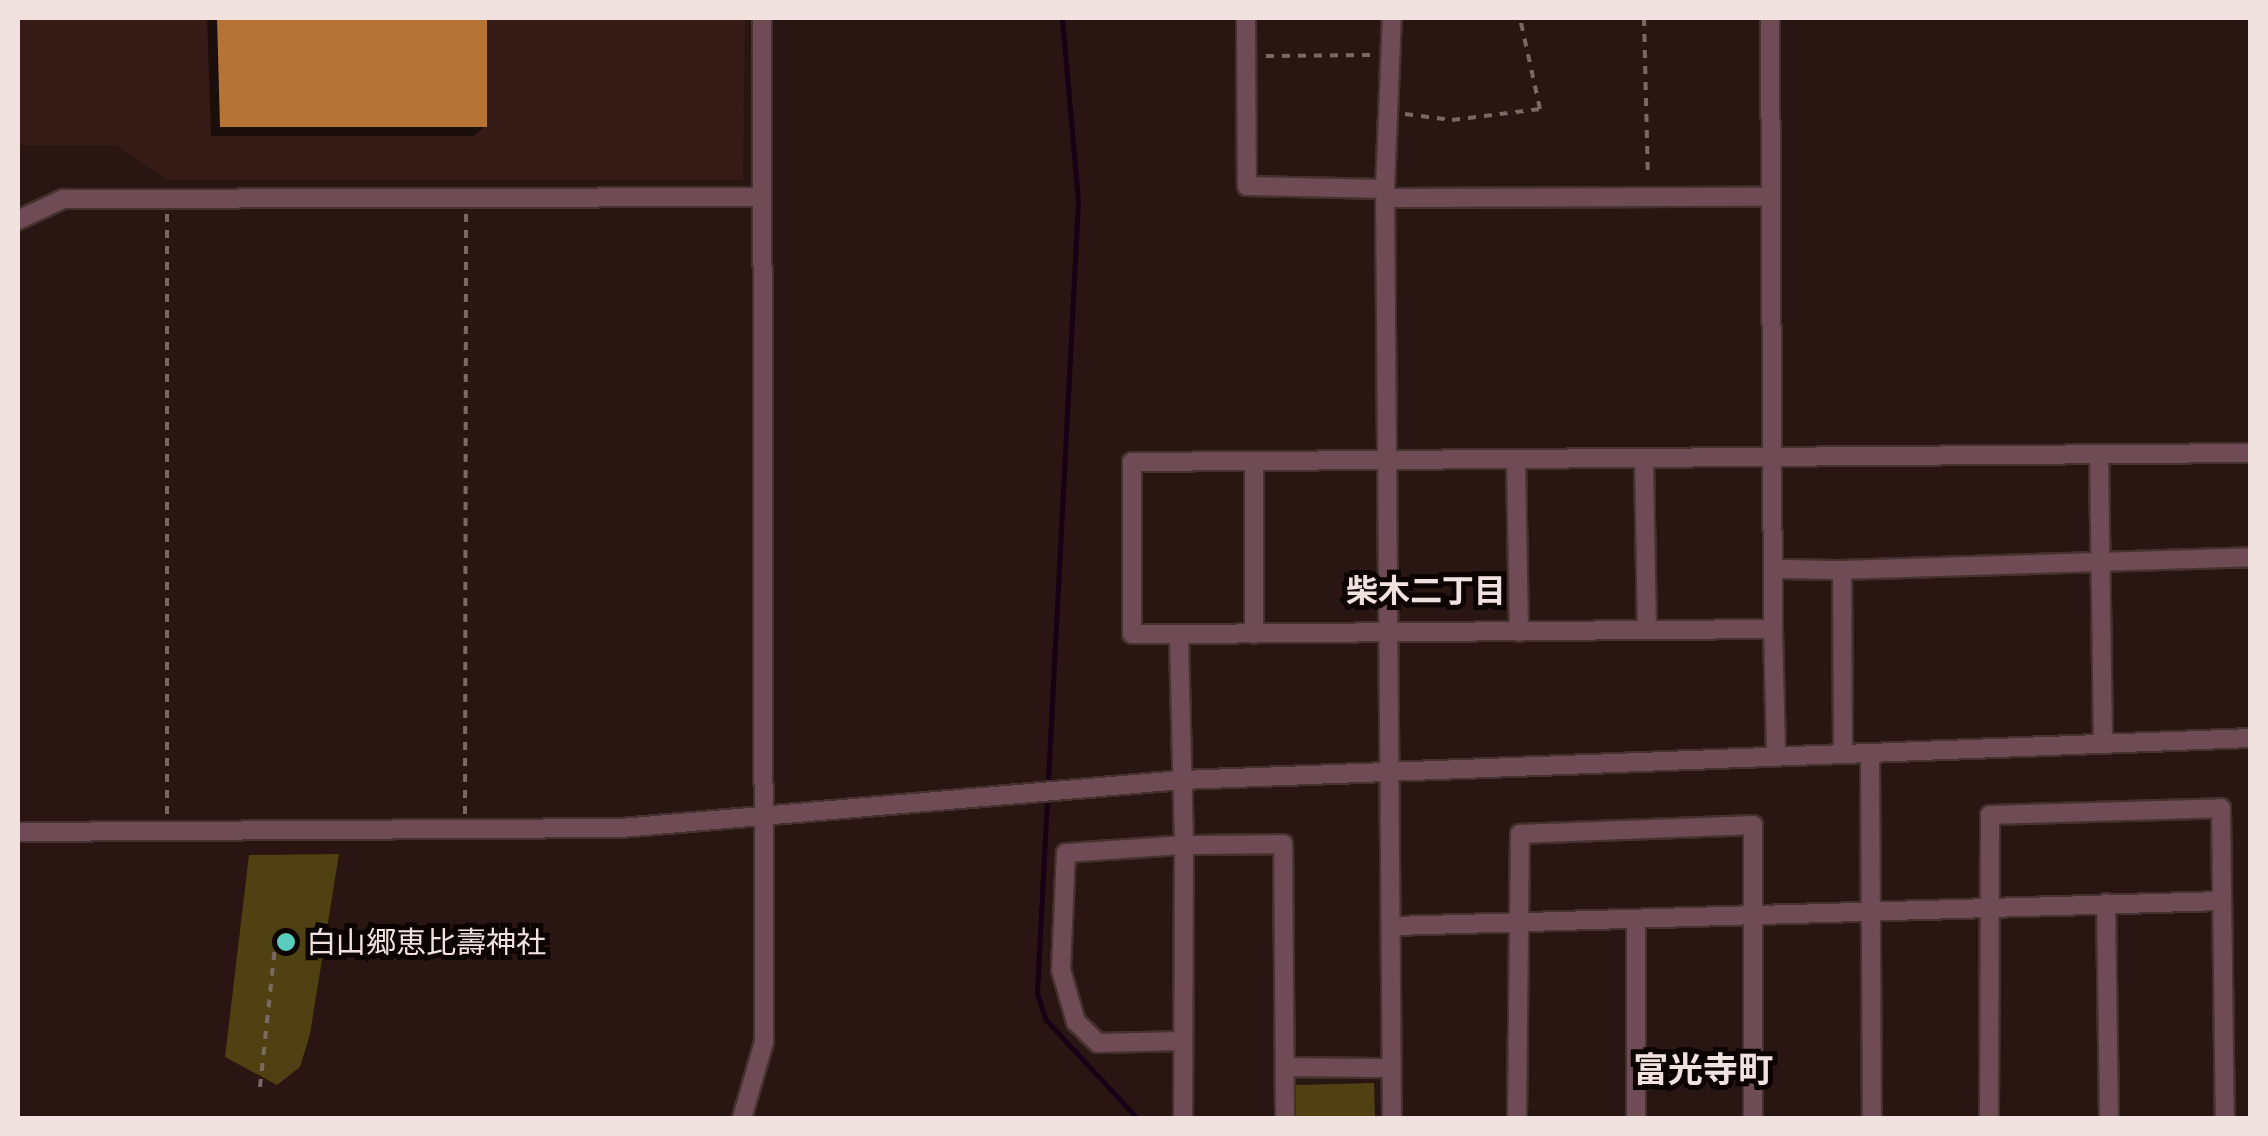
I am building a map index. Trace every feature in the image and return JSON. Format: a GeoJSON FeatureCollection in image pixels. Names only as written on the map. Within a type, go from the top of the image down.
{"type":"FeatureCollection","features":[{"type":"Feature","properties":{"kind":"street"},"geometry":{"type":"LineString","coordinates":[[742,1118],[764,1042],[762,18]]}},
{"type":"Feature","properties":{"kind":"street"},"geometry":{"type":"LineString","coordinates":[[1246,18],[1246,186],[1386,194],[1648,193],[1770,197]]}},
{"type":"Feature","properties":{"kind":"street"},"geometry":{"type":"LineString","coordinates":[[1392,18],[1396,55],[1386,194],[1389,771],[1394,926],[1392,1118]]}},
{"type":"Feature","properties":{"kind":"street"},"geometry":{"type":"LineString","coordinates":[[1770,18],[1776,756]]}},
{"type":"Feature","properties":{"kind":"street"},"geometry":{"type":"LineString","coordinates":[[18,220],[63,199],[466,194],[761,198]]}},
{"type":"Feature","properties":{"kind":"street"},"geometry":{"type":"LineString","coordinates":[[1773,629],[1132,634],[1132,462],[1254,464],[1387,459],[1644,460],[2250,452]]}},
{"type":"Feature","properties":{"kind":"street"},"geometry":{"type":"LineString","coordinates":[[2099,456],[2103,743]]}},
{"type":"Feature","properties":{"kind":"street"},"geometry":{"type":"LineString","coordinates":[[1516,460],[1519,632]]}},
{"type":"Feature","properties":{"kind":"street"},"geometry":{"type":"LineString","coordinates":[[1644,460],[1647,630]]}},
{"type":"Feature","properties":{"kind":"street"},"geometry":{"type":"LineString","coordinates":[[1254,464],[1254,634]]}},
{"type":"Feature","properties":{"kind":"street"},"geometry":{"type":"LineString","coordinates":[[1776,570],[2100,558],[2250,557]]}},
{"type":"Feature","properties":{"kind":"street"},"geometry":{"type":"LineString","coordinates":[[1842,570],[1842,753]]}},
{"type":"Feature","properties":{"kind":"street"},"geometry":{"type":"LineString","coordinates":[[1179,634],[1184,845],[1183,1118]]}},
{"type":"Feature","properties":{"kind":"street"},"geometry":{"type":"LineString","coordinates":[[18,832],[465,829],[765,816],[1182,780],[2250,738]]}},
{"type":"Feature","properties":{"kind":"street"},"geometry":{"type":"LineString","coordinates":[[1870,753],[1872,1118]]}},
{"type":"Feature","properties":{"kind":"street"},"geometry":{"type":"LineString","coordinates":[[1988,1118],[1990,816],[2221,808],[2225,1118]]}},
{"type":"Feature","properties":{"kind":"street"},"geometry":{"type":"LineString","coordinates":[[1517,1118],[1520,834],[1754,826],[1753,1118]]}},
{"type":"Feature","properties":{"kind":"street"},"geometry":{"type":"LineString","coordinates":[[1182,1041],[1098,1043],[1076,1022],[1061,970],[1066,852],[1284,844],[1285,1118]]}},
{"type":"Feature","properties":{"kind":"street"},"geometry":{"type":"LineString","coordinates":[[1394,926],[2221,901]]}},
{"type":"Feature","properties":{"kind":"street"},"geometry":{"type":"LineString","coordinates":[[2106,904],[2108,1118]]}},
{"type":"Feature","properties":{"kind":"street"},"geometry":{"type":"LineString","coordinates":[[1636,919],[1636,1118]]}},
{"type":"Feature","properties":{"kind":"street"},"geometry":{"type":"LineString","coordinates":[[1286,1066],[1391,1068]]}},
{"type":"Feature","properties":{"kind":"path"},"geometry":{"type":"LineString","coordinates":[[1390,112],[1452,120],[1540,109],[1520,18]]}},
{"type":"Feature","properties":{"kind":"path"},"geometry":{"type":"LineString","coordinates":[[1644,18],[1648,193]]}},
{"type":"Feature","properties":{"kind":"path"},"geometry":{"type":"LineString","coordinates":[[1246,56],[1396,55]]}},
{"type":"Feature","properties":{"kind":"path"},"geometry":{"type":"LineString","coordinates":[[465,829],[466,194]]}},
{"type":"Feature","properties":{"kind":"path"},"geometry":{"type":"LineString","coordinates":[[166,199],[168,829]]}},
{"type":"Feature","properties":{"kind":"path"},"geometry":{"type":"LineString","coordinates":[[260,1088],[275,947]]}},
{"type":"Feature","properties":{"kind":"shaded area"},"geometry":{"type":"Polygon","coordinates":[[[18,18],[745,18],[743,180],[167,180],[116,145],[18,145],[18,18]]]}},
{"type":"Feature","properties":{"kind":"shaded area"},"geometry":{"type":"Polygon","coordinates":[[[339,854],[310,1034],[300,1067],[277,1085],[225,1057],[249,855],[339,854]]]}},
{"type":"Feature","properties":{"kind":"shaded area"},"geometry":{"type":"Polygon","coordinates":[[[1374,1083],[1375,1118],[1296,1118],[1296,1085],[1374,1083]]]}},
{"type":"Feature","properties":{"kind":"building"},"geometry":{"type":"Polygon","coordinates":[[[217,18],[487,18],[487,127],[220,127],[217,18]]]}},
{"type":"Feature","properties":{"kind":"waterway"},"geometry":{"type":"LineString","coordinates":[[1062,18],[1078,202],[1037,993],[1046,1020],[1137,1118]]}},
{"type":"Feature","properties":{"kind":"place","name":"白山郷恵比壽神社"},"geometry":{"type":"Point","coordinates":[286,942]}},
{"type":"Feature","properties":{"kind":"district","name":"柴木二丁目"},"geometry":{"type":"Point","coordinates":[1426,590]}},
{"type":"Feature","properties":{"kind":"district","name":"富光寺町"},"geometry":{"type":"Point","coordinates":[1703,1069]}}]}
